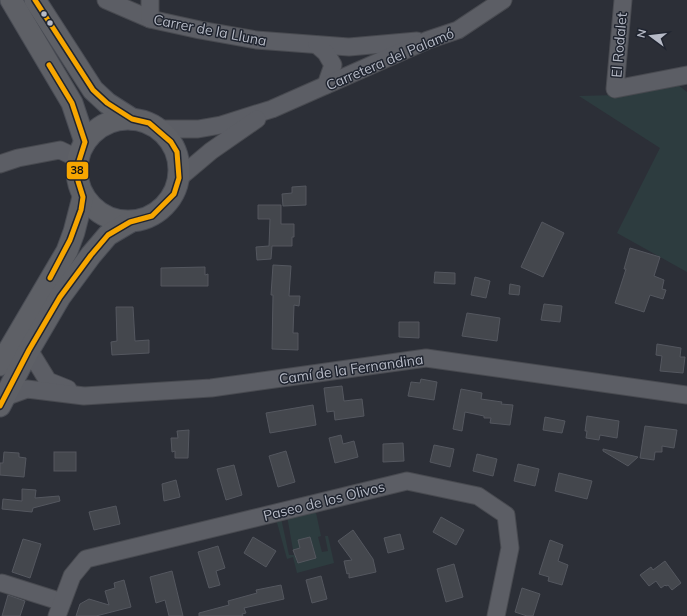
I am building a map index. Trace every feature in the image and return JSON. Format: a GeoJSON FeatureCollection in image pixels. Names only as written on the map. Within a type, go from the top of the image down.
{"type":"FeatureCollection","features":[{"type":"Feature","properties":{"kind":"main road"},"geometry":{"type":"LineString","coordinates":[[11,0],[72,103],[82,151],[77,180],[83,197],[93,207],[104,214],[116,219],[130,222]]}},
{"type":"Feature","properties":{"kind":"main road"},"geometry":{"type":"LineString","coordinates":[[36,0],[93,90],[107,103],[132,119]]}},
{"type":"Feature","properties":{"kind":"main road"},"geometry":{"type":"LineString","coordinates":[[2,401],[29,350],[60,297],[91,254],[108,235],[130,222],[152,216],[174,194],[179,178],[177,152],[171,142],[149,123],[132,119],[119,120],[105,126],[82,151]]}},
{"type":"Feature","properties":{"kind":"main road"},"geometry":{"type":"LineString","coordinates":[[0,365],[67,251],[74,232],[83,197]]}},
{"type":"Feature","properties":{"kind":"street","name":"Carrer de la Lluna"},"geometry":{"type":"LineString","coordinates":[[106,0],[150,19],[256,40],[349,47],[379,43],[428,40]]}},
{"type":"Feature","properties":{"kind":"street"},"geometry":{"type":"LineString","coordinates":[[150,0],[150,19]]}},
{"type":"Feature","properties":{"kind":"street","name":"Carretera del Palamó"},"geometry":{"type":"LineString","coordinates":[[157,129],[206,128],[221,125],[272,109],[428,40],[458,30],[503,0]]}},
{"type":"Feature","properties":{"kind":"street","name":"El Rodalet"},"geometry":{"type":"LineString","coordinates":[[623,0],[614,89],[687,75]]}},
{"type":"Feature","properties":{"kind":"street"},"geometry":{"type":"LineString","coordinates":[[318,45],[326,53],[333,65],[326,86]]}},
{"type":"Feature","properties":{"kind":"street","name":"Carretera del Palamó"},"geometry":{"type":"LineString","coordinates":[[179,178],[211,151],[272,109]]}},
{"type":"Feature","properties":{"kind":"street"},"geometry":{"type":"LineString","coordinates":[[0,164],[18,158],[60,150],[82,151]]}},
{"type":"Feature","properties":{"kind":"street"},"geometry":{"type":"LineString","coordinates":[[29,350],[48,381],[84,396]]}},
{"type":"Feature","properties":{"kind":"street","name":"Camí de la Fernandina"},"geometry":{"type":"LineString","coordinates":[[2,401],[27,389],[84,396],[211,388],[426,358],[687,395]]}},
{"type":"Feature","properties":{"kind":"street","name":"Paseo de los Olivos"},"geometry":{"type":"LineString","coordinates":[[2,583],[59,609],[72,576],[86,559],[407,481],[478,496],[506,515],[510,548],[496,616]]}},
{"type":"Feature","properties":{"kind":"shaded area"},"geometry":{"type":"Polygon","coordinates":[[[673,81],[687,92],[687,272],[617,233],[660,148],[579,96],[616,95],[673,81]]]}},
{"type":"Feature","properties":{"kind":"shaded area"},"geometry":{"type":"Polygon","coordinates":[[[315,508],[321,536],[318,537],[322,552],[328,551],[325,536],[328,536],[334,563],[297,573],[293,557],[287,559],[276,519],[281,518],[289,555],[295,555],[297,562],[309,560],[316,557],[310,537],[298,540],[300,548],[293,550],[287,516],[315,508]]]}},
{"type":"Feature","properties":{"kind":"building"},"geometry":{"type":"Polygon","coordinates":[[[306,186],[306,205],[283,206],[282,194],[292,193],[292,187],[306,186]]]}},
{"type":"Feature","properties":{"kind":"building"},"geometry":{"type":"Polygon","coordinates":[[[258,205],[281,205],[281,224],[294,224],[292,246],[272,246],[271,259],[257,260],[256,247],[269,246],[270,219],[258,219],[258,205]]]}},
{"type":"Feature","properties":{"kind":"building"},"geometry":{"type":"Polygon","coordinates":[[[542,222],[564,233],[543,277],[521,267],[542,222]]]}},
{"type":"Feature","properties":{"kind":"building"},"geometry":{"type":"Polygon","coordinates":[[[630,248],[660,257],[654,276],[664,280],[662,289],[666,290],[663,299],[650,295],[644,312],[615,303],[626,269],[624,269],[630,248]]]}},
{"type":"Feature","properties":{"kind":"building"},"geometry":{"type":"Polygon","coordinates":[[[273,265],[291,266],[289,296],[300,296],[299,306],[294,305],[293,333],[298,333],[298,350],[272,349],[273,295],[271,295],[273,265]]]}},
{"type":"Feature","properties":{"kind":"building"},"geometry":{"type":"Polygon","coordinates":[[[205,267],[205,275],[208,274],[208,286],[161,286],[161,268],[205,267]]]}},
{"type":"Feature","properties":{"kind":"building"},"geometry":{"type":"Polygon","coordinates":[[[435,272],[455,273],[455,284],[434,283],[435,272]]]}},
{"type":"Feature","properties":{"kind":"building"},"geometry":{"type":"Polygon","coordinates":[[[475,277],[490,281],[486,298],[471,295],[475,277]]]}},
{"type":"Feature","properties":{"kind":"building"},"geometry":{"type":"Polygon","coordinates":[[[510,284],[520,286],[519,295],[509,294],[510,284]]]}},
{"type":"Feature","properties":{"kind":"building"},"geometry":{"type":"Polygon","coordinates":[[[544,304],[562,306],[560,322],[541,320],[544,304]]]}},
{"type":"Feature","properties":{"kind":"building"},"geometry":{"type":"Polygon","coordinates":[[[116,307],[133,307],[135,341],[149,340],[149,353],[112,355],[111,342],[117,341],[116,307]]]}},
{"type":"Feature","properties":{"kind":"building"},"geometry":{"type":"Polygon","coordinates":[[[467,313],[500,318],[497,341],[462,336],[467,313]]]}},
{"type":"Feature","properties":{"kind":"building"},"geometry":{"type":"Polygon","coordinates":[[[399,322],[419,322],[419,338],[399,337],[399,322]]]}},
{"type":"Feature","properties":{"kind":"building"},"geometry":{"type":"Polygon","coordinates":[[[657,344],[681,348],[680,357],[685,357],[683,373],[660,371],[662,356],[656,355],[657,344]]]}},
{"type":"Feature","properties":{"kind":"building"},"geometry":{"type":"Polygon","coordinates":[[[421,379],[437,382],[434,400],[408,396],[411,382],[420,383],[421,379]]]}},
{"type":"Feature","properties":{"kind":"building"},"geometry":{"type":"Polygon","coordinates":[[[342,386],[344,401],[362,399],[364,416],[335,420],[334,411],[327,412],[324,388],[342,386]]]}},
{"type":"Feature","properties":{"kind":"building"},"geometry":{"type":"Polygon","coordinates":[[[461,389],[482,393],[481,399],[502,402],[501,404],[513,405],[510,425],[490,423],[491,418],[484,418],[484,416],[465,412],[462,431],[453,429],[461,389]]]}},
{"type":"Feature","properties":{"kind":"building"},"geometry":{"type":"Polygon","coordinates":[[[313,405],[316,425],[270,433],[266,413],[313,405]]]}},
{"type":"Feature","properties":{"kind":"building"},"geometry":{"type":"Polygon","coordinates":[[[587,416],[619,421],[617,438],[600,435],[599,440],[586,438],[587,431],[585,431],[587,416]]]}},
{"type":"Feature","properties":{"kind":"building"},"geometry":{"type":"Polygon","coordinates":[[[545,417],[565,421],[562,433],[543,430],[545,417]]]}},
{"type":"Feature","properties":{"kind":"building"},"geometry":{"type":"Polygon","coordinates":[[[645,426],[677,430],[674,448],[662,446],[662,452],[655,452],[654,460],[640,458],[645,426]]]}},
{"type":"Feature","properties":{"kind":"building"},"geometry":{"type":"Polygon","coordinates":[[[189,430],[188,458],[175,458],[175,451],[172,452],[171,438],[178,438],[177,431],[189,430]]]}},
{"type":"Feature","properties":{"kind":"building"},"geometry":{"type":"Polygon","coordinates":[[[341,435],[343,444],[354,441],[358,457],[335,463],[329,438],[341,435]]]}},
{"type":"Feature","properties":{"kind":"building"},"geometry":{"type":"Polygon","coordinates":[[[403,443],[404,461],[383,462],[383,444],[403,443]]]}},
{"type":"Feature","properties":{"kind":"building"},"geometry":{"type":"Polygon","coordinates":[[[434,445],[454,449],[450,467],[430,462],[434,445]]]}},
{"type":"Feature","properties":{"kind":"building"},"geometry":{"type":"Polygon","coordinates":[[[603,449],[638,457],[628,466],[603,451],[603,449]]]}},
{"type":"Feature","properties":{"kind":"building"},"geometry":{"type":"Polygon","coordinates":[[[286,451],[295,482],[278,487],[269,456],[286,451]]]}},
{"type":"Feature","properties":{"kind":"building"},"geometry":{"type":"Polygon","coordinates":[[[4,452],[19,453],[19,457],[26,458],[24,477],[0,475],[0,463],[3,463],[4,452]]]}},
{"type":"Feature","properties":{"kind":"building"},"geometry":{"type":"Polygon","coordinates":[[[54,452],[76,452],[76,471],[54,471],[54,452]]]}},
{"type":"Feature","properties":{"kind":"building"},"geometry":{"type":"Polygon","coordinates":[[[477,454],[497,459],[493,476],[473,471],[477,454]]]}},
{"type":"Feature","properties":{"kind":"building"},"geometry":{"type":"Polygon","coordinates":[[[518,464],[539,469],[535,486],[514,481],[518,464]]]}},
{"type":"Feature","properties":{"kind":"building"},"geometry":{"type":"Polygon","coordinates":[[[234,465],[242,495],[226,500],[217,469],[234,465]]]}},
{"type":"Feature","properties":{"kind":"building"},"geometry":{"type":"Polygon","coordinates":[[[559,473],[592,481],[587,499],[555,491],[559,473]]]}},
{"type":"Feature","properties":{"kind":"building"},"geometry":{"type":"Polygon","coordinates":[[[176,480],[180,497],[164,501],[162,484],[176,480]]]}},
{"type":"Feature","properties":{"kind":"building"},"geometry":{"type":"Polygon","coordinates":[[[22,489],[36,490],[35,498],[59,496],[60,501],[33,508],[32,512],[2,509],[3,499],[22,501],[22,489]]]}},
{"type":"Feature","properties":{"kind":"building"},"geometry":{"type":"Polygon","coordinates":[[[116,506],[120,524],[94,530],[89,512],[116,506]]]}},
{"type":"Feature","properties":{"kind":"building"},"geometry":{"type":"Polygon","coordinates":[[[441,517],[464,530],[456,545],[433,532],[441,517]]]}},
{"type":"Feature","properties":{"kind":"building"},"geometry":{"type":"Polygon","coordinates":[[[353,530],[373,559],[376,572],[349,578],[349,573],[347,574],[344,561],[352,560],[338,541],[353,530]]]}},
{"type":"Feature","properties":{"kind":"building"},"geometry":{"type":"Polygon","coordinates":[[[400,534],[404,549],[388,553],[384,538],[400,534]]]}},
{"type":"Feature","properties":{"kind":"building"},"geometry":{"type":"Polygon","coordinates":[[[253,537],[276,551],[266,567],[244,553],[253,537]]]}},
{"type":"Feature","properties":{"kind":"building"},"geometry":{"type":"Polygon","coordinates":[[[310,537],[316,558],[298,563],[293,550],[300,548],[298,540],[310,537]]]}},
{"type":"Feature","properties":{"kind":"building"},"geometry":{"type":"Polygon","coordinates":[[[23,539],[41,544],[30,578],[12,572],[23,539]]]}},
{"type":"Feature","properties":{"kind":"building"},"geometry":{"type":"Polygon","coordinates":[[[550,540],[563,545],[558,561],[568,565],[562,585],[548,581],[549,577],[539,574],[550,540]]]}},
{"type":"Feature","properties":{"kind":"building"},"geometry":{"type":"Polygon","coordinates":[[[218,546],[225,568],[216,571],[220,585],[209,588],[198,552],[218,546]]]}},
{"type":"Feature","properties":{"kind":"building"},"geometry":{"type":"Polygon","coordinates":[[[665,561],[681,583],[672,590],[668,585],[661,588],[656,581],[649,586],[640,575],[651,567],[653,570],[665,561]]]}},
{"type":"Feature","properties":{"kind":"building"},"geometry":{"type":"Polygon","coordinates":[[[454,564],[463,597],[446,602],[437,569],[454,564]]]}},
{"type":"Feature","properties":{"kind":"building"},"geometry":{"type":"Polygon","coordinates":[[[172,571],[183,616],[169,616],[165,600],[156,603],[150,577],[172,571]]]}},
{"type":"Feature","properties":{"kind":"building"},"geometry":{"type":"Polygon","coordinates":[[[321,576],[327,599],[312,603],[306,580],[321,576]]]}},
{"type":"Feature","properties":{"kind":"building"},"geometry":{"type":"Polygon","coordinates":[[[124,580],[131,607],[96,616],[76,616],[80,604],[89,599],[109,605],[105,591],[115,588],[114,583],[124,580]]]}},
{"type":"Feature","properties":{"kind":"building"},"geometry":{"type":"Polygon","coordinates":[[[281,585],[284,599],[244,608],[246,613],[242,614],[243,616],[199,616],[199,613],[229,605],[228,601],[257,593],[256,590],[281,585]]]}},
{"type":"Feature","properties":{"kind":"building"},"geometry":{"type":"Polygon","coordinates":[[[522,588],[540,594],[533,616],[527,616],[515,612],[522,588]]]}},
{"type":"Feature","properties":{"kind":"building"},"geometry":{"type":"Polygon","coordinates":[[[8,595],[25,601],[20,616],[2,616],[8,595]]]}},
{"type":"Feature","properties":{"kind":"transit line","name":"38"},"geometry":{"type":"LineString","coordinates":[[0,406],[29,350],[60,297],[91,255],[108,235],[130,222],[152,216],[174,194],[179,178],[177,152],[171,142],[149,123],[132,119],[107,103],[93,90],[35,0]]}},
{"type":"Feature","properties":{"kind":"transit line","name":"38"},"geometry":{"type":"LineString","coordinates":[[49,65],[72,103],[85,142],[77,171],[78,181],[83,197],[81,210],[70,240],[50,278]]}}]}
